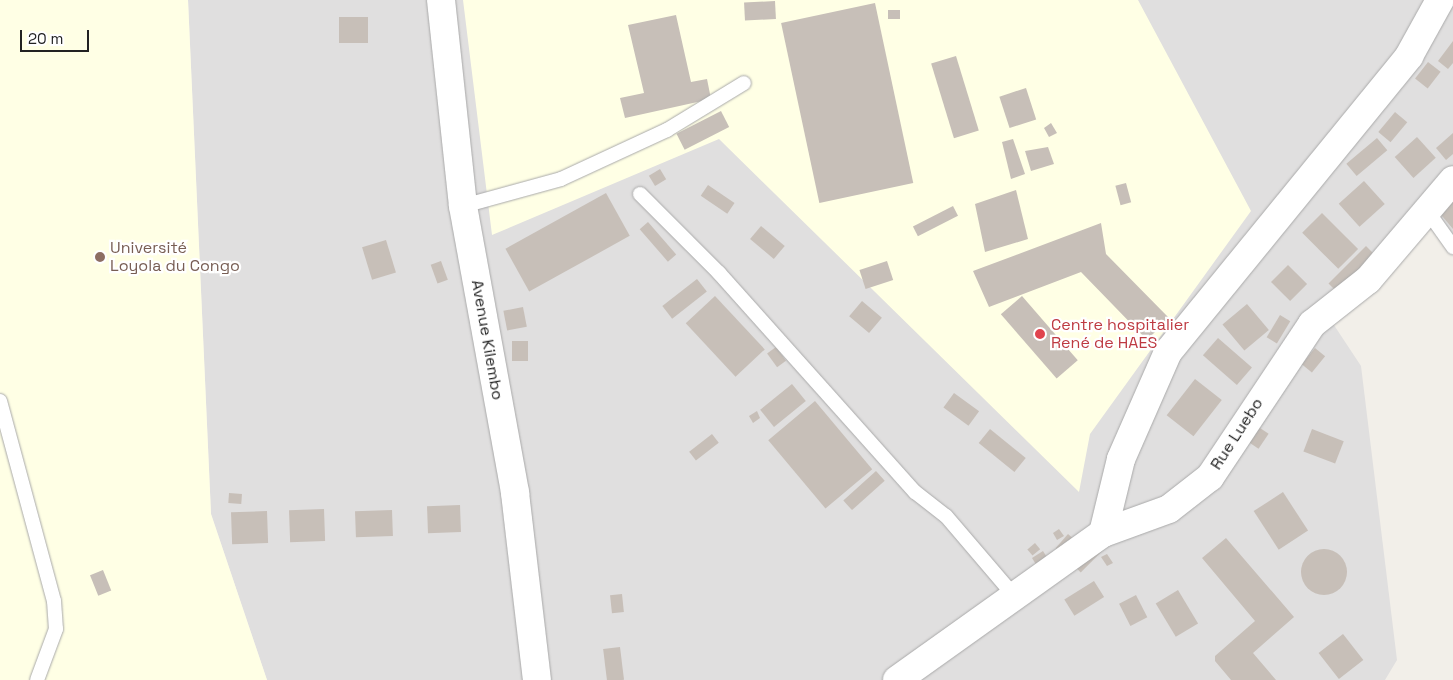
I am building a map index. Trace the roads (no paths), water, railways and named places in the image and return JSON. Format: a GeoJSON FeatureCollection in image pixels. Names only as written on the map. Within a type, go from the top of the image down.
{"type":"FeatureCollection","features":[{"type":"Feature","properties":{"kind":"street","name":"Avenue Kilembo"},"geometry":{"type":"LineString","coordinates":[[440,0],[463,206],[515,493],[537,680]]}},
{"type":"Feature","properties":{"kind":"street"},"geometry":{"type":"LineString","coordinates":[[1103,533],[1121,459],[1168,352],[1409,56],[1440,0]]}},
{"type":"Feature","properties":{"kind":"street","name":"Rue Luebo"},"geometry":{"type":"LineString","coordinates":[[897,680],[1016,598],[1103,533],[1169,509],[1210,477],[1312,324],[1368,280],[1453,180]]}},
{"type":"Feature","properties":{"kind":"lane"},"geometry":{"type":"LineString","coordinates":[[463,206],[561,179],[667,130],[744,82]]}},
{"type":"Feature","properties":{"kind":"lane"},"geometry":{"type":"LineString","coordinates":[[640,194],[719,273],[915,492],[952,523],[1016,598]]}},
{"type":"Feature","properties":{"kind":"lane"},"geometry":{"type":"LineString","coordinates":[[1426,210],[1453,247]]}},
{"type":"Feature","properties":{"kind":"lane"},"geometry":{"type":"LineString","coordinates":[[0,402],[54,601],[56,629],[37,680]]}},
{"type":"Feature","properties":{"kind":"place","name":"Université Loyola du Congo"},"geometry":{"type":"Point","coordinates":[100,257]}},
{"type":"Feature","properties":{"kind":"place","name":"Centre hospitalier René de HAES"},"geometry":{"type":"Point","coordinates":[1040,334]}}]}
